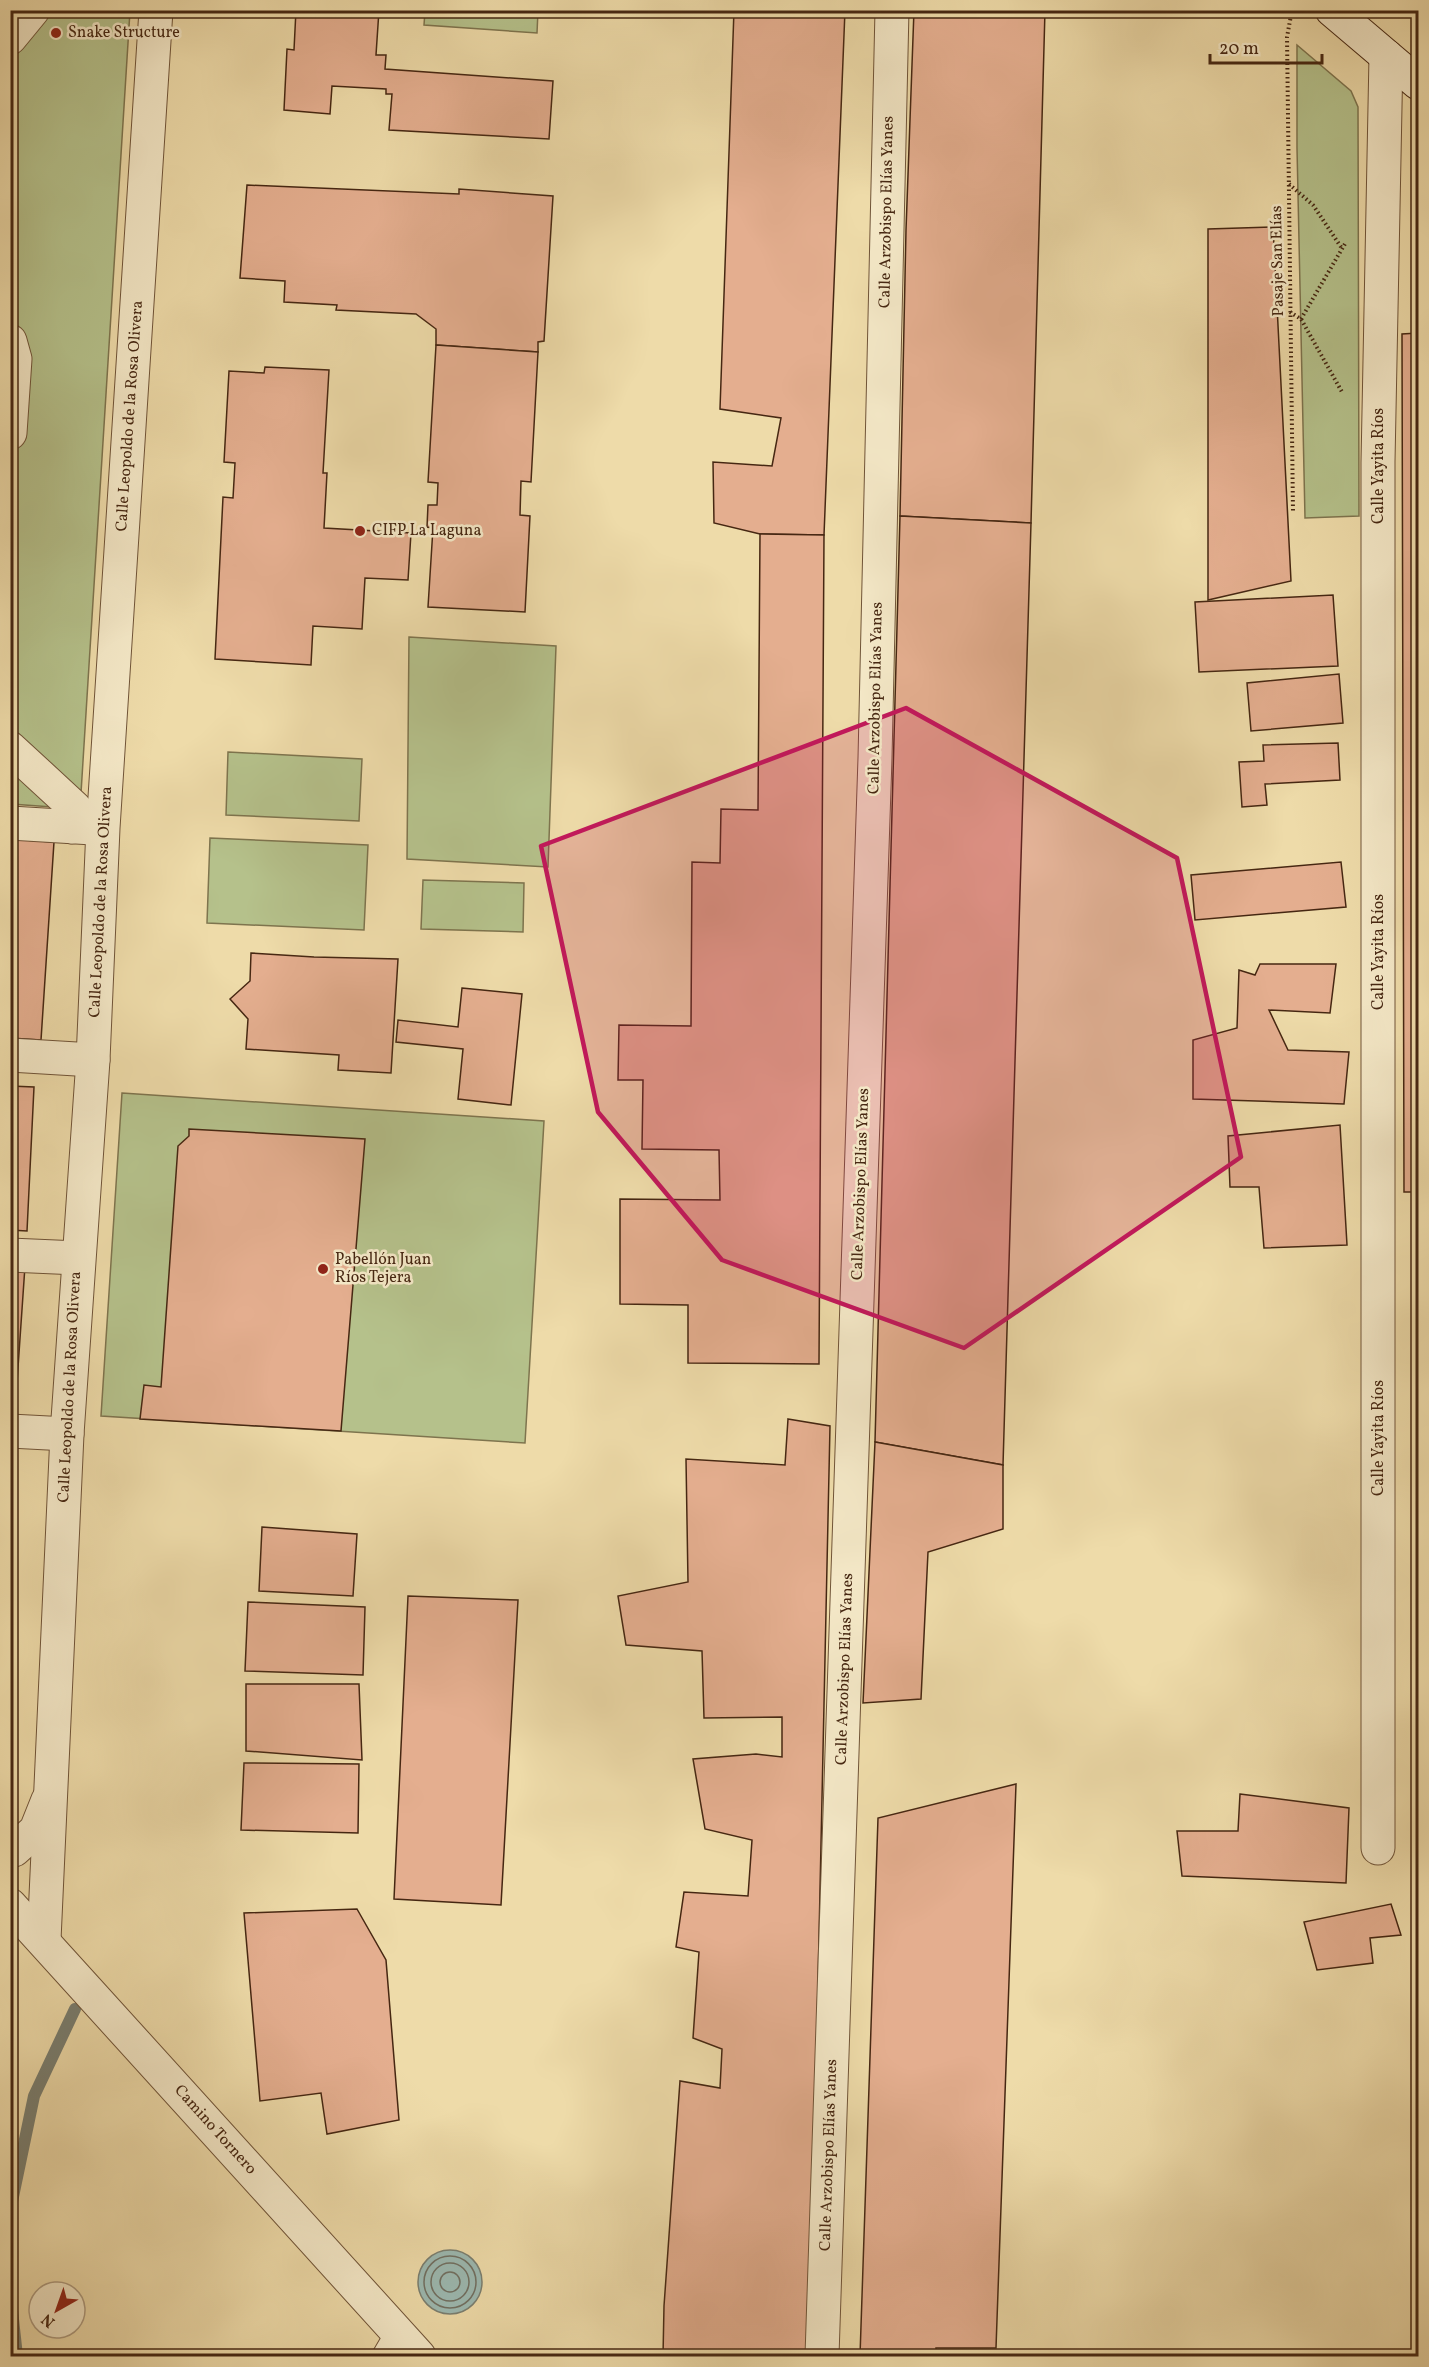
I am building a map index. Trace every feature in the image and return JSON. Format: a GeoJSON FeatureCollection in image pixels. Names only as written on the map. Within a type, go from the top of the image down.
{"type":"FeatureCollection","features":[{"type":"Feature","properties":{"kind":"street"},"geometry":{"type":"LineString","coordinates":[[10,38],[33,10]]}},
{"type":"Feature","properties":{"kind":"street","name":"Calle Leopoldo de la Rosa Olivera"},"geometry":{"type":"LineString","coordinates":[[44,1940],[66,1434],[93,1060],[88,828],[156,10]]}},
{"type":"Feature","properties":{"kind":"street","name":"Calle Arzobispo Elías Yanes"},"geometry":{"type":"LineString","coordinates":[[822,2356],[875,758],[892,10]]}},
{"type":"Feature","properties":{"kind":"street"},"geometry":{"type":"LineString","coordinates":[[1332,10],[1419,83]]}},
{"type":"Feature","properties":{"kind":"street","name":"Calle Yayita Ríos"},"geometry":{"type":"LineString","coordinates":[[1378,1848],[1378,462],[1386,56]]}},
{"type":"Feature","properties":{"kind":"street"},"geometry":{"type":"LineString","coordinates":[[10,341],[15,359],[10,433]]}},
{"type":"Feature","properties":{"kind":"street"},"geometry":{"type":"LineString","coordinates":[[10,748],[75,808],[88,828]]}},
{"type":"Feature","properties":{"kind":"street"},"geometry":{"type":"LineString","coordinates":[[10,823],[88,828]]}},
{"type":"Feature","properties":{"kind":"street"},"geometry":{"type":"LineString","coordinates":[[10,1055],[93,1060]]}},
{"type":"Feature","properties":{"kind":"street"},"geometry":{"type":"LineString","coordinates":[[10,1255],[78,1258]]}},
{"type":"Feature","properties":{"kind":"street"},"geometry":{"type":"LineString","coordinates":[[10,1431],[66,1434]]}},
{"type":"Feature","properties":{"kind":"street","name":"Calle Leopoldo de la Rosa Olivera"},"geometry":{"type":"LineString","coordinates":[[10,1851],[36,1830],[51,1793]]}},
{"type":"Feature","properties":{"kind":"street","name":"Camino Tornero"},"geometry":{"type":"LineString","coordinates":[[10,1905],[44,1940],[389,2344],[418,2356]]}},
{"type":"Feature","properties":{"kind":"path","name":"Pasaje San Elías"},"geometry":{"type":"LineString","coordinates":[[1292,10],[1287,37],[1293,512]]}},
{"type":"Feature","properties":{"kind":"path"},"geometry":{"type":"LineString","coordinates":[[1289,184],[1313,205],[1341,247]]}},
{"type":"Feature","properties":{"kind":"path"},"geometry":{"type":"LineString","coordinates":[[1300,319],[1341,247],[1359,227],[1382,215]]}},
{"type":"Feature","properties":{"kind":"path"},"geometry":{"type":"LineString","coordinates":[[1290,312],[1300,319],[1347,400]]}},
{"type":"Feature","properties":{"kind":"highlighted area"},"geometry":{"type":"Polygon","coordinates":[[[906,708],[1177,858],[1241,1157],[964,1348],[722,1260],[598,1112],[541,846],[906,708]]]}},
{"type":"Feature","properties":{"kind":"green space"},"geometry":{"type":"Polygon","coordinates":[[[10,11],[130,11],[80,809],[11,804],[10,11]]]}},
{"type":"Feature","properties":{"kind":"green space"},"geometry":{"type":"Polygon","coordinates":[[[425,11],[538,11],[537,33],[424,25],[425,11]]]}},
{"type":"Feature","properties":{"kind":"green space"},"geometry":{"type":"Polygon","coordinates":[[[1297,45],[1351,91],[1358,107],[1359,516],[1305,518],[1297,45]]]}},
{"type":"Feature","properties":{"kind":"green space"},"geometry":{"type":"Polygon","coordinates":[[[409,637],[556,646],[548,867],[407,859],[409,637]]]}},
{"type":"Feature","properties":{"kind":"green space"},"geometry":{"type":"Polygon","coordinates":[[[228,752],[362,759],[359,821],[226,815],[228,752]]]}},
{"type":"Feature","properties":{"kind":"green space"},"geometry":{"type":"Polygon","coordinates":[[[210,838],[368,845],[364,930],[207,923],[210,838]]]}},
{"type":"Feature","properties":{"kind":"green space"},"geometry":{"type":"Polygon","coordinates":[[[423,880],[524,883],[523,932],[421,929],[423,880]]]}},
{"type":"Feature","properties":{"kind":"green space","name":"Pabellón Juan Ríos Tejera"},"geometry":{"type":"Polygon","coordinates":[[[122,1093],[544,1121],[525,1443],[101,1416],[122,1093]]]}},
{"type":"Feature","properties":{"kind":"water"},"geometry":{"type":"Polygon","coordinates":[[[444,2250],[456,2250],[473,2259],[480,2270],[482,2282],[480,2294],[473,2305],[456,2314],[444,2314],[432,2309],[423,2300],[418,2288],[418,2276],[423,2264],[432,2255],[444,2250]]]}},
{"type":"Feature","properties":{"kind":"building"},"geometry":{"type":"Polygon","coordinates":[[[296,10],[379,10],[376,55],[386,55],[385,69],[553,81],[549,139],[389,130],[392,94],[386,94],[386,89],[332,86],[330,114],[284,110],[287,49],[294,50],[296,10]]]}},
{"type":"Feature","properties":{"kind":"building"},"geometry":{"type":"Polygon","coordinates":[[[734,10],[845,10],[824,535],[760,534],[714,523],[713,462],[772,466],[781,418],[720,409],[734,10]]]}},
{"type":"Feature","properties":{"kind":"building"},"geometry":{"type":"Polygon","coordinates":[[[914,10],[1045,10],[1031,523],[900,516],[906,230],[914,10]]]}},
{"type":"Feature","properties":{"kind":"building"},"geometry":{"type":"Polygon","coordinates":[[[247,185],[459,194],[459,189],[553,196],[544,341],[538,342],[538,352],[436,345],[436,329],[416,314],[336,310],[337,305],[284,302],[285,281],[240,278],[247,185]]]}},
{"type":"Feature","properties":{"kind":"building"},"geometry":{"type":"Polygon","coordinates":[[[1273,227],[1291,581],[1208,600],[1208,229],[1273,227]]]}},
{"type":"Feature","properties":{"kind":"building"},"geometry":{"type":"Polygon","coordinates":[[[1418,333],[1418,1192],[1404,1192],[1402,334],[1418,333]]]}},
{"type":"Feature","properties":{"kind":"building"},"geometry":{"type":"Polygon","coordinates":[[[436,345],[538,352],[531,482],[521,481],[520,515],[530,516],[525,612],[428,607],[433,528],[427,527],[428,505],[437,505],[438,483],[428,482],[436,345]]]}},
{"type":"Feature","properties":{"kind":"building"},"geometry":{"type":"Polygon","coordinates":[[[265,367],[329,370],[323,473],[327,473],[324,528],[411,533],[408,580],[365,578],[362,629],[313,626],[311,665],[215,659],[223,497],[233,498],[235,463],[224,462],[229,371],[264,373],[265,367]]]}},
{"type":"Feature","properties":{"kind":"building"},"geometry":{"type":"Polygon","coordinates":[[[900,516],[1031,523],[1003,1465],[875,1442],[900,516]]]}},
{"type":"Feature","properties":{"kind":"building"},"geometry":{"type":"Polygon","coordinates":[[[760,534],[824,535],[819,1364],[688,1363],[688,1305],[620,1304],[620,1199],[720,1200],[719,1150],[642,1149],[643,1080],[618,1080],[619,1025],[691,1026],[692,862],[720,863],[721,809],[758,810],[760,534]]]}},
{"type":"Feature","properties":{"kind":"building"},"geometry":{"type":"Polygon","coordinates":[[[1333,595],[1338,666],[1199,672],[1195,602],[1333,595]]]}},
{"type":"Feature","properties":{"kind":"building"},"geometry":{"type":"Polygon","coordinates":[[[1339,674],[1343,723],[1251,731],[1247,683],[1339,674]]]}},
{"type":"Feature","properties":{"kind":"building"},"geometry":{"type":"Polygon","coordinates":[[[1338,743],[1340,780],[1265,784],[1267,805],[1242,807],[1239,762],[1264,761],[1263,745],[1338,743]]]}},
{"type":"Feature","properties":{"kind":"building"},"geometry":{"type":"Polygon","coordinates":[[[10,839],[54,842],[41,1040],[10,1038],[10,839]]]}},
{"type":"Feature","properties":{"kind":"building"},"geometry":{"type":"Polygon","coordinates":[[[1341,862],[1346,907],[1195,920],[1191,875],[1341,862]]]}},
{"type":"Feature","properties":{"kind":"building"},"geometry":{"type":"Polygon","coordinates":[[[251,953],[398,959],[391,1073],[338,1070],[339,1055],[246,1049],[248,1019],[230,999],[250,981],[251,953]]]}},
{"type":"Feature","properties":{"kind":"building"},"geometry":{"type":"Polygon","coordinates":[[[1260,964],[1336,964],[1330,1013],[1269,1010],[1288,1050],[1349,1052],[1344,1104],[1193,1099],[1193,1040],[1237,1028],[1239,970],[1255,975],[1260,964]]]}},
{"type":"Feature","properties":{"kind":"building"},"geometry":{"type":"Polygon","coordinates":[[[462,988],[522,994],[511,1105],[458,1099],[463,1049],[396,1042],[398,1020],[458,1027],[462,988]]]}},
{"type":"Feature","properties":{"kind":"building"},"geometry":{"type":"Polygon","coordinates":[[[10,1086],[34,1087],[27,1231],[10,1230],[10,1086]]]}},
{"type":"Feature","properties":{"kind":"building"},"geometry":{"type":"Polygon","coordinates":[[[1340,1125],[1347,1245],[1264,1248],[1259,1187],[1230,1187],[1228,1136],[1340,1125]]]}},
{"type":"Feature","properties":{"kind":"building"},"geometry":{"type":"Polygon","coordinates":[[[189,1129],[365,1139],[341,1431],[140,1419],[144,1385],[161,1387],[178,1146],[189,1136],[189,1129]]]}},
{"type":"Feature","properties":{"kind":"building"},"geometry":{"type":"Polygon","coordinates":[[[10,1265],[25,1266],[15,1411],[10,1411],[10,1265]]]}},
{"type":"Feature","properties":{"kind":"building"},"geometry":{"type":"Polygon","coordinates":[[[788,1419],[830,1426],[810,2356],[663,2356],[664,2306],[680,2081],[720,2088],[722,2049],[693,2038],[699,1952],[676,1947],[684,1892],[748,1896],[752,1840],[705,1829],[693,1759],[756,1754],[782,1757],[782,1717],[704,1718],[702,1651],[626,1645],[618,1596],[688,1582],[686,1459],[785,1465],[788,1419]]]}},
{"type":"Feature","properties":{"kind":"building"},"geometry":{"type":"Polygon","coordinates":[[[875,1442],[1003,1465],[1003,1529],[928,1552],[921,1699],[863,1703],[875,1442]]]}},
{"type":"Feature","properties":{"kind":"building"},"geometry":{"type":"Polygon","coordinates":[[[10,1456],[14,1456],[10,1520],[10,1456]]]}},
{"type":"Feature","properties":{"kind":"building"},"geometry":{"type":"Polygon","coordinates":[[[262,1527],[357,1534],[353,1596],[259,1591],[262,1527]]]}},
{"type":"Feature","properties":{"kind":"building"},"geometry":{"type":"Polygon","coordinates":[[[408,1596],[518,1600],[501,1905],[394,1899],[408,1596]]]}},
{"type":"Feature","properties":{"kind":"building"},"geometry":{"type":"Polygon","coordinates":[[[248,1602],[365,1607],[363,1675],[245,1671],[248,1602]]]}},
{"type":"Feature","properties":{"kind":"building"},"geometry":{"type":"Polygon","coordinates":[[[246,1684],[359,1684],[362,1760],[246,1751],[246,1684]]]}},
{"type":"Feature","properties":{"kind":"building"},"geometry":{"type":"Polygon","coordinates":[[[244,1763],[359,1764],[358,1833],[241,1830],[244,1763]]]}},
{"type":"Feature","properties":{"kind":"building"},"geometry":{"type":"Polygon","coordinates":[[[1016,1784],[996,2348],[936,2348],[936,2356],[860,2356],[878,1818],[1016,1784]]]}},
{"type":"Feature","properties":{"kind":"building"},"geometry":{"type":"Polygon","coordinates":[[[1240,1794],[1349,1808],[1346,1883],[1182,1876],[1177,1831],[1238,1831],[1240,1794]]]}},
{"type":"Feature","properties":{"kind":"building"},"geometry":{"type":"Polygon","coordinates":[[[1391,1904],[1401,1935],[1370,1938],[1373,1963],[1317,1970],[1304,1922],[1391,1904]]]}},
{"type":"Feature","properties":{"kind":"building"},"geometry":{"type":"Polygon","coordinates":[[[357,1909],[386,1960],[399,2120],[327,2134],[321,2093],[260,2101],[244,1913],[357,1909]]]}},
{"type":"Feature","properties":{"kind":"waterway"},"geometry":{"type":"LineString","coordinates":[[10,2211],[34,2096],[75,2009]]}},
{"type":"Feature","properties":{"kind":"waterway"},"geometry":{"type":"LineString","coordinates":[[10,2292],[17,2356]]}},
{"type":"Feature","properties":{"kind":"place","name":"Snake Structure"},"geometry":{"type":"Point","coordinates":[56,33]}},
{"type":"Feature","properties":{"kind":"place","name":"CIFP La Laguna"},"geometry":{"type":"Point","coordinates":[360,531]}},
{"type":"Feature","properties":{"kind":"place","name":"Pabellón Juan Ríos Tejera"},"geometry":{"type":"Point","coordinates":[323,1269]}}]}
